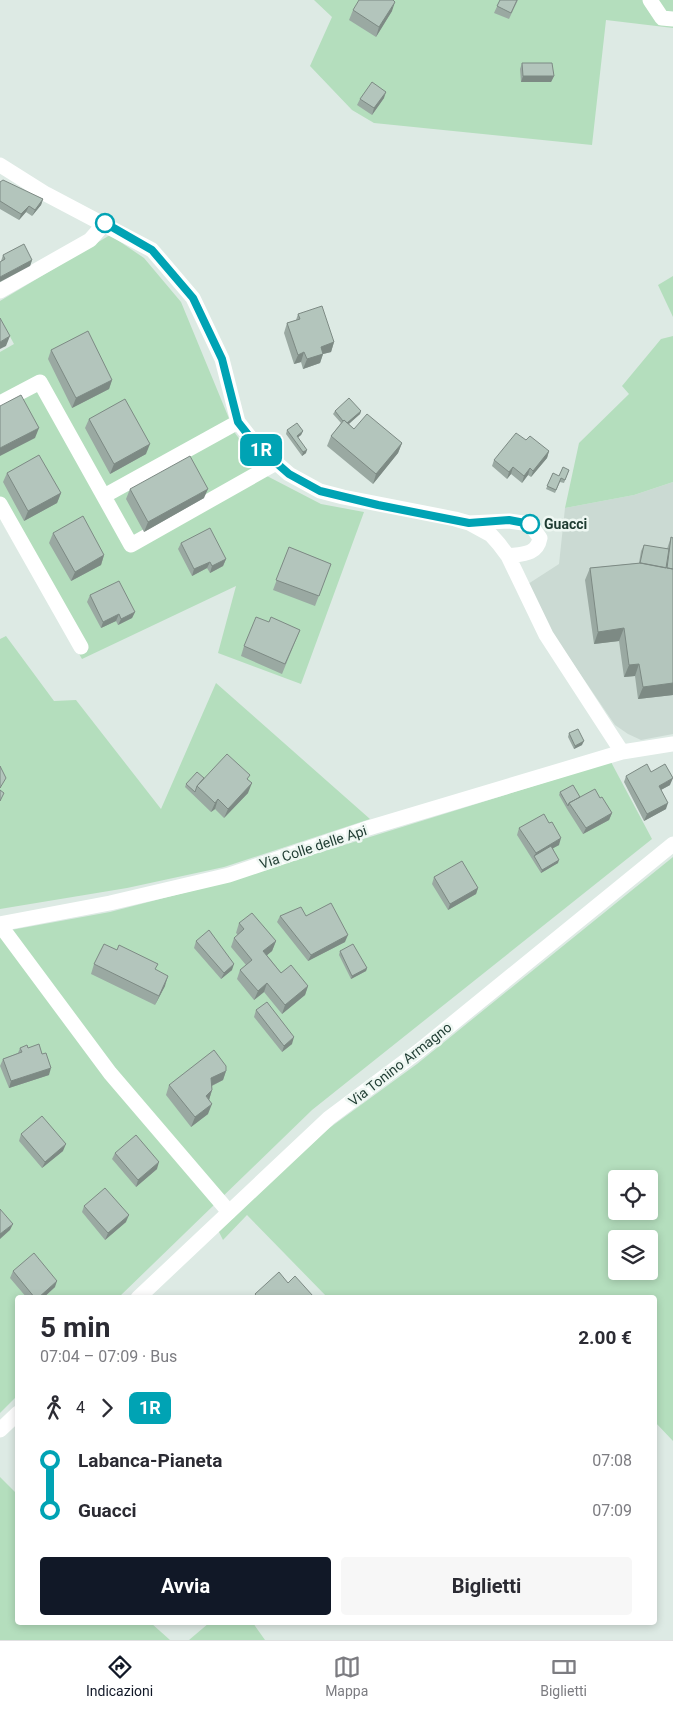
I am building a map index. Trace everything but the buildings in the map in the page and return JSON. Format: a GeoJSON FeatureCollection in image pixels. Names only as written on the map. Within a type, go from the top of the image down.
{"type":"FeatureCollection","features":[{"type":"Feature","properties":{"kind":"street"},"geometry":{"type":"LineString","coordinates":[[650,0],[662,18],[673,19]]}},
{"type":"Feature","properties":{"kind":"street"},"geometry":{"type":"LineString","coordinates":[[0,165],[46,194],[105,223],[152,250],[193,298],[222,359],[238,422],[257,446],[289,474],[320,491],[469,523],[509,520],[530,524],[540,538],[539,545],[534,551],[508,556]]}},
{"type":"Feature","properties":{"kind":"street"},"geometry":{"type":"LineString","coordinates":[[0,291],[90,240],[105,223]]}},
{"type":"Feature","properties":{"kind":"street"},"geometry":{"type":"LineString","coordinates":[[0,403],[40,382],[131,545],[276,463]]}},
{"type":"Feature","properties":{"kind":"street"},"geometry":{"type":"LineString","coordinates":[[104,496],[238,422]]}},
{"type":"Feature","properties":{"kind":"street"},"geometry":{"type":"LineString","coordinates":[[0,504],[81,647]]}},
{"type":"Feature","properties":{"kind":"street"},"geometry":{"type":"LineString","coordinates":[[469,523],[491,535],[508,556],[546,635],[622,752]]}},
{"type":"Feature","properties":{"kind":"street","name":"Via Colle delle Api"},"geometry":{"type":"LineString","coordinates":[[0,924],[110,903],[229,875],[365,829],[622,752],[673,744]]}},
{"type":"Feature","properties":{"kind":"street","name":"Via Tonino Armagno"},"geometry":{"type":"LineString","coordinates":[[141,1295],[329,1118],[420,1050],[673,844]]}},
{"type":"Feature","properties":{"kind":"street"},"geometry":{"type":"LineString","coordinates":[[0,924],[110,1073],[229,1212]]}},
{"type":"Feature","properties":{"kind":"street"},"geometry":{"type":"LineString","coordinates":[[0,1430],[15,1416]]}},
{"type":"Feature","properties":{"kind":"shaded area"},"geometry":{"type":"Polygon","coordinates":[[[673,482],[673,734],[641,740],[615,725],[551,631],[528,584],[559,564],[565,508],[634,495],[673,482]]]}},
{"type":"Feature","properties":{"kind":"green space"},"geometry":{"type":"Polygon","coordinates":[[[314,0],[673,0],[673,28],[606,20],[592,145],[374,123],[352,110],[310,66],[332,17],[314,0]]]}},
{"type":"Feature","properties":{"kind":"green space"},"geometry":{"type":"Polygon","coordinates":[[[110,235],[144,258],[181,302],[235,433],[267,476],[321,504],[364,512],[301,684],[218,653],[236,586],[82,659],[0,519],[0,352],[14,344],[0,318],[0,301],[110,235]]]}},
{"type":"Feature","properties":{"kind":"green space"},"geometry":{"type":"Polygon","coordinates":[[[673,276],[673,317],[658,285],[673,276]]]}},
{"type":"Feature","properties":{"kind":"green space"},"geometry":{"type":"Polygon","coordinates":[[[673,336],[673,482],[634,495],[565,508],[579,443],[629,394],[622,386],[661,339],[673,336]]]}},
{"type":"Feature","properties":{"kind":"green space"},"geometry":{"type":"Polygon","coordinates":[[[6,636],[54,701],[76,700],[161,809],[216,683],[370,819],[224,867],[127,888],[0,909],[0,639],[6,636]]]}},
{"type":"Feature","properties":{"kind":"green space"},"geometry":{"type":"Polygon","coordinates":[[[611,762],[652,839],[312,1110],[121,1295],[15,1295],[15,1398],[0,1413],[0,932],[110,912],[222,883],[611,762]]]}},
{"type":"Feature","properties":{"kind":"green space"},"geometry":{"type":"Polygon","coordinates":[[[673,857],[673,1441],[657,1424],[657,1295],[325,1295],[247,1215],[223,1240],[218,1230],[328,1129],[417,1064],[673,857]]]}},
{"type":"Feature","properties":{"kind":"green space"},"geometry":{"type":"Polygon","coordinates":[[[0,1477],[15,1492],[15,1625],[153,1625],[170,1640],[0,1640],[0,1477]]]}},
{"type":"Feature","properties":{"kind":"green space"},"geometry":{"type":"Polygon","coordinates":[[[207,1625],[254,1625],[265,1640],[189,1640],[207,1625]]]}},
{"type":"Feature","properties":{"kind":"bus line","name":"1R"},"geometry":{"type":"LineString","coordinates":[[105,223],[152,250],[193,298],[222,359],[238,422],[257,446],[289,474],[320,491],[378,505],[469,523],[509,520],[530,524]]}},
{"type":"Feature","properties":{"kind":"place","name":"Guacci"},"geometry":{"type":"Point","coordinates":[530,524]}}]}
